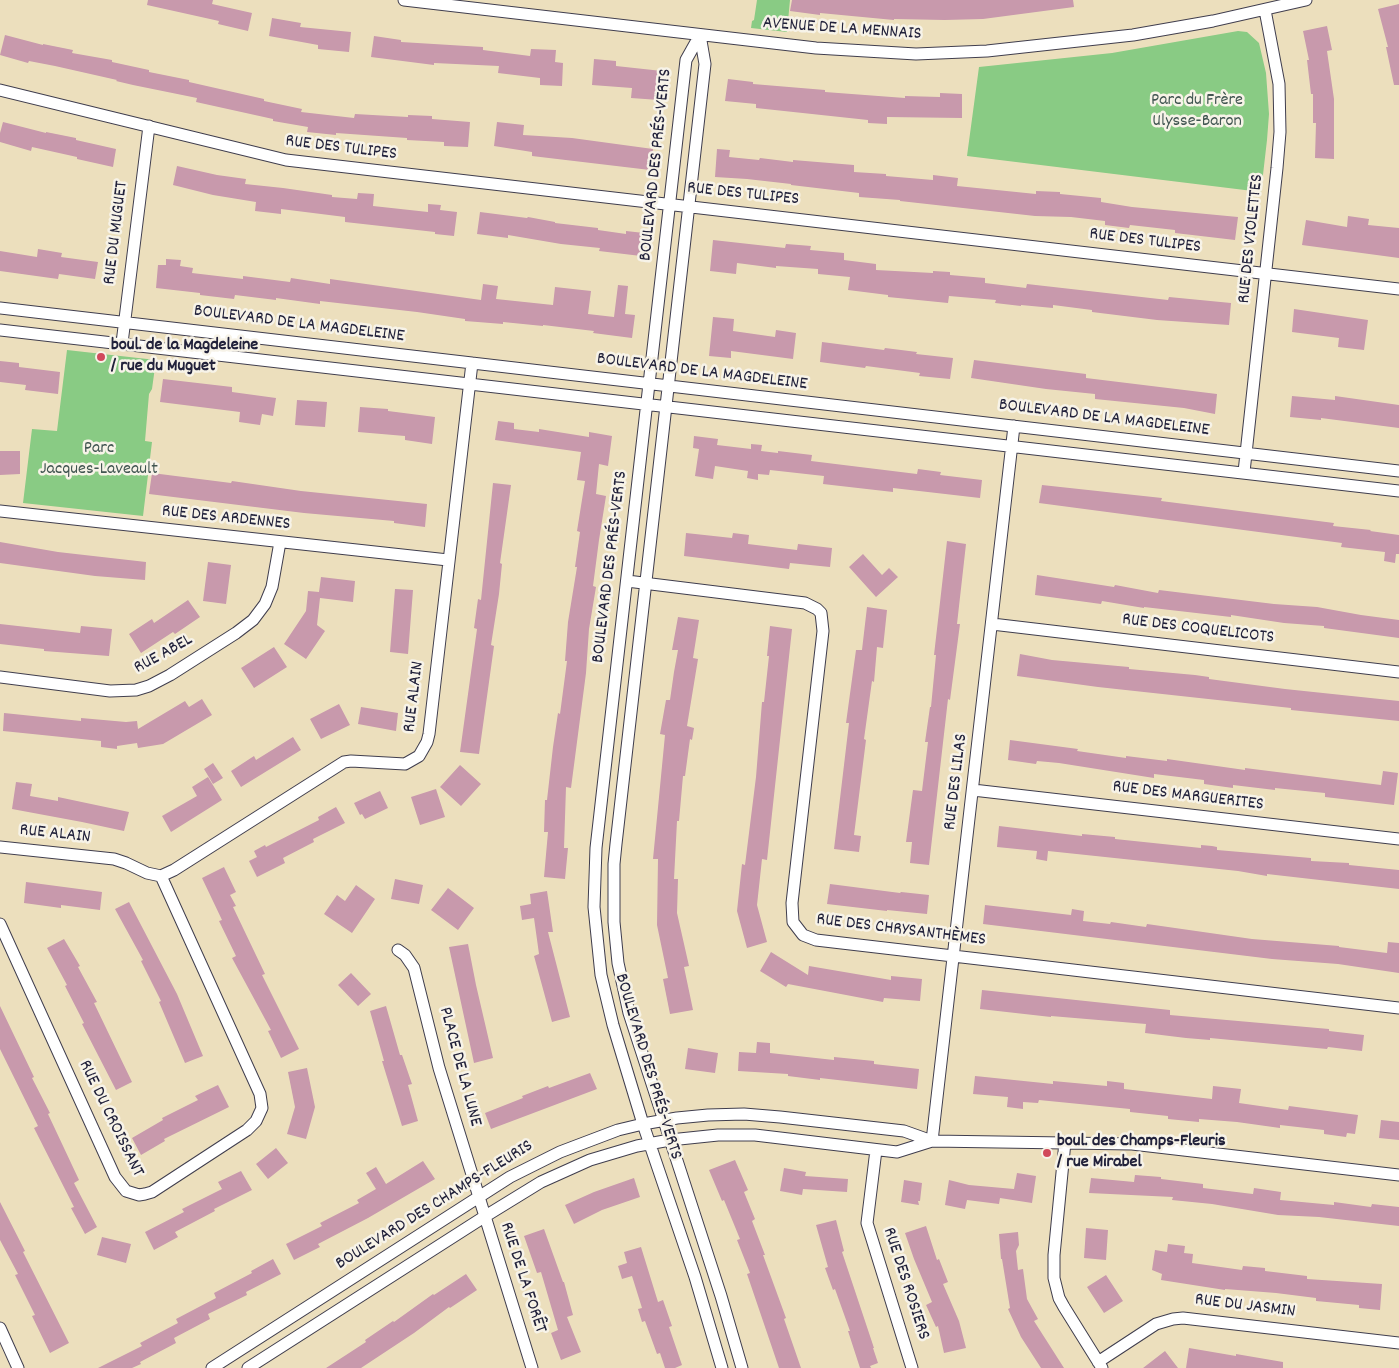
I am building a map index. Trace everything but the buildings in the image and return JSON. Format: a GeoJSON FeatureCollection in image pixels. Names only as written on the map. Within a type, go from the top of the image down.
{"type":"FeatureCollection","features":[{"type":"Feature","properties":{"kind":"street","name":"AVENUE DE LA MENNAIS"},"geometry":{"type":"LineString","coordinates":[[404,0],[854,52],[916,54],[987,52],[1133,35],[1265,10],[1306,0]]}},
{"type":"Feature","properties":{"kind":"street","name":"RUE DES VIOLETTES"},"geometry":{"type":"LineString","coordinates":[[1244,472],[1278,168],[1280,114],[1278,84],[1265,10]]}},
{"type":"Feature","properties":{"kind":"street","name":"BOULEVARD DES PRÉS-VERTS"},"geometry":{"type":"LineString","coordinates":[[700,34],[686,60],[596,848],[594,906],[596,939],[604,990],[643,1124],[697,1284],[722,1368]]}},
{"type":"Feature","properties":{"kind":"street","name":"BOULEVARD DES PRÉS-VERTS"},"geometry":{"type":"LineString","coordinates":[[700,34],[705,64],[615,857],[614,922],[618,962],[625,997],[721,1296],[742,1368]]}},
{"type":"Feature","properties":{"kind":"street","name":"RUE DES TULIPES"},"geometry":{"type":"LineString","coordinates":[[0,90],[286,160],[1399,289]]}},
{"type":"Feature","properties":{"kind":"street","name":"RUE DU MUGUET"},"geometry":{"type":"LineString","coordinates":[[122,343],[149,126]]}},
{"type":"Feature","properties":{"kind":"street","name":"BOULEVARD DE LA MAGDELEINE"},"geometry":{"type":"LineString","coordinates":[[0,308],[1399,471]]}},
{"type":"Feature","properties":{"kind":"street","name":"BOULEVARD DE LA MAGDELEINE"},"geometry":{"type":"LineString","coordinates":[[0,330],[1399,491]]}},
{"type":"Feature","properties":{"kind":"street","name":"RUE ALAIN"},"geometry":{"type":"LineString","coordinates":[[0,847],[114,859],[147,873],[161,876],[174,870],[344,762],[405,764],[419,756],[429,734],[472,363]]}},
{"type":"Feature","properties":{"kind":"street","name":"RUE DES LILAS"},"geometry":{"type":"LineString","coordinates":[[932,1141],[1014,426]]}},
{"type":"Feature","properties":{"kind":"street","name":"RUE DES ARDENNES"},"geometry":{"type":"LineString","coordinates":[[0,510],[448,560]]}},
{"type":"Feature","properties":{"kind":"street","name":"RUE ABEL"},"geometry":{"type":"LineString","coordinates":[[0,677],[110,691],[136,690],[149,686],[170,675],[253,620],[270,595],[275,577],[280,542]]}},
{"type":"Feature","properties":{"kind":"street","name":"RUE DES CHRYSANTHÈMES"},"geometry":{"type":"LineString","coordinates":[[627,582],[805,603],[817,609],[821,614],[823,631],[792,903],[793,922],[803,935],[816,940],[1399,1008]]}},
{"type":"Feature","properties":{"kind":"street","name":"RUE DES COQUELICOTS"},"geometry":{"type":"LineString","coordinates":[[992,624],[1399,672]]}},
{"type":"Feature","properties":{"kind":"street","name":"RUE DES MARGUERITES"},"geometry":{"type":"LineString","coordinates":[[973,790],[1399,839]]}},
{"type":"Feature","properties":{"kind":"street","name":"RUE DU CROISSANT"},"geometry":{"type":"LineString","coordinates":[[0,924],[115,1177],[126,1191],[138,1195],[146,1194],[248,1130],[262,1108],[260,1094],[161,876]]}},
{"type":"Feature","properties":{"kind":"street","name":"PLACE DE LA LUNE"},"geometry":{"type":"LineString","coordinates":[[398,950],[414,968],[436,1060],[479,1198]]}},
{"type":"Feature","properties":{"kind":"street","name":"BOULEVARD DES CHAMPS-FLEURIS"},"geometry":{"type":"LineString","coordinates":[[212,1368],[527,1167],[593,1139],[663,1120],[724,1114],[780,1117],[904,1131],[932,1141]]}},
{"type":"Feature","properties":{"kind":"street","name":"BOULEVARD DES CHAMPS-FLEURIS"},"geometry":{"type":"LineString","coordinates":[[248,1368],[526,1191],[571,1168],[621,1150],[670,1140],[737,1134],[897,1152],[932,1141],[1147,1145],[1399,1175]]}},
{"type":"Feature","properties":{"kind":"street"},"geometry":{"type":"LineString","coordinates":[[1065,1142],[1054,1256],[1055,1283],[1059,1298],[1066,1312],[1100,1365]]}},
{"type":"Feature","properties":{"kind":"street","name":"RUE DES ROSIERS"},"geometry":{"type":"LineString","coordinates":[[876,1150],[868,1223],[912,1368]]}},
{"type":"Feature","properties":{"kind":"street","name":"RUE DE LA FORÊT"},"geometry":{"type":"LineString","coordinates":[[479,1198],[532,1368]]}},
{"type":"Feature","properties":{"kind":"street","name":"RUE DU JASMIN"},"geometry":{"type":"LineString","coordinates":[[1100,1365],[1156,1324],[1183,1318],[1399,1343]]}},
{"type":"Feature","properties":{"kind":"street"},"geometry":{"type":"LineString","coordinates":[[0,1328],[18,1368]]}},
{"type":"Feature","properties":{"kind":"green space"},"geometry":{"type":"Polygon","coordinates":[[[757,0],[790,0],[787,32],[751,28],[757,0]]]}},
{"type":"Feature","properties":{"kind":"green space","name":"Parc du Frère Ulysse-Baron"},"geometry":{"type":"Polygon","coordinates":[[[1238,31],[1247,32],[1259,43],[1266,73],[1269,114],[1261,192],[967,156],[979,67],[1112,53],[1238,31]]]}},
{"type":"Feature","properties":{"kind":"green space","name":"Parc Jacques-Laveault"},"geometry":{"type":"Polygon","coordinates":[[[67,350],[156,360],[152,389],[149,394],[145,441],[152,442],[143,516],[23,503],[32,429],[57,431],[67,350]]]}},
{"type":"Feature","properties":{"kind":"place","name":"boul. de la Magdeleine / rue du Muguet"},"geometry":{"type":"Point","coordinates":[101,357]}},
{"type":"Feature","properties":{"kind":"place","name":"boul. des Champs-Fleuris / rue Mirabel"},"geometry":{"type":"Point","coordinates":[1047,1153]}}]}
